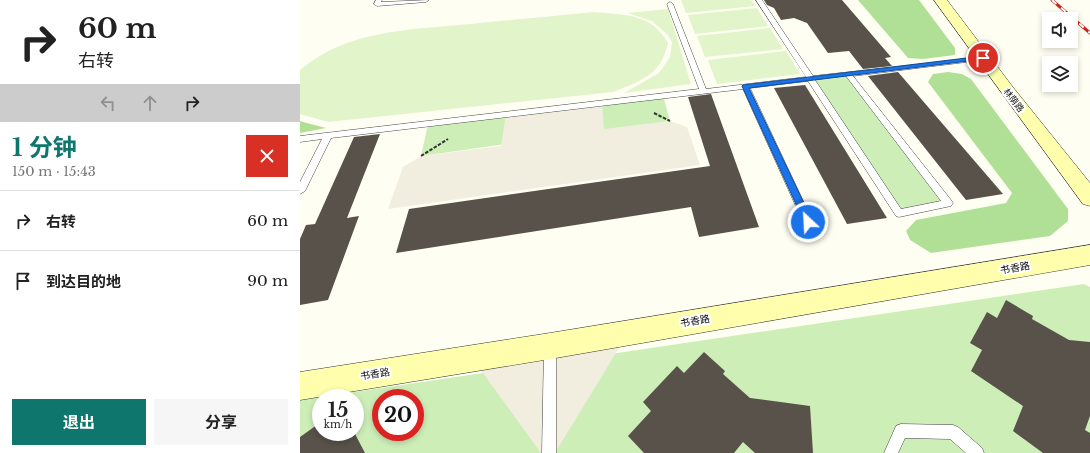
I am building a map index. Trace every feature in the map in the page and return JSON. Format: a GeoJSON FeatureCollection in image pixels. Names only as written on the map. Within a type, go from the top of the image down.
{"type":"FeatureCollection","features":[{"type":"Feature","properties":{"kind":"street","name":"林荫路"},"geometry":{"type":"LineString","coordinates":[[940,0],[983,58],[1081,174],[1090,198]]}},
{"type":"Feature","properties":{"kind":"street","name":"书香路"},"geometry":{"type":"LineString","coordinates":[[300,386],[550,346],[1090,255]]}},
{"type":"Feature","properties":{"kind":"lane"},"geometry":{"type":"LineString","coordinates":[[379,0],[377,4],[426,0]]}},
{"type":"Feature","properties":{"kind":"lane"},"geometry":{"type":"LineString","coordinates":[[759,0],[812,78],[899,213],[948,203],[848,74]]}},
{"type":"Feature","properties":{"kind":"lane"},"geometry":{"type":"LineString","coordinates":[[670,4],[703,91]]}},
{"type":"Feature","properties":{"kind":"lane"},"geometry":{"type":"LineString","coordinates":[[300,139],[983,58]]}},
{"type":"Feature","properties":{"kind":"lane"},"geometry":{"type":"LineString","coordinates":[[745,86],[808,222]]}},
{"type":"Feature","properties":{"kind":"lane"},"geometry":{"type":"LineString","coordinates":[[300,191],[328,135]]}},
{"type":"Feature","properties":{"kind":"lane"},"geometry":{"type":"LineString","coordinates":[[549,453],[550,346]]}},
{"type":"Feature","properties":{"kind":"lane"},"geometry":{"type":"LineString","coordinates":[[891,453],[900,431],[953,432],[977,453]]}},
{"type":"Feature","properties":{"kind":"green space"},"geometry":{"type":"Polygon","coordinates":[[[681,0],[751,0],[755,6],[686,13],[681,0]]]}},
{"type":"Feature","properties":{"kind":"green space"},"geometry":{"type":"Polygon","coordinates":[[[858,0],[919,0],[955,48],[955,55],[923,59],[908,58],[858,0]]]}},
{"type":"Feature","properties":{"kind":"green space"},"geometry":{"type":"Polygon","coordinates":[[[757,8],[768,26],[695,34],[688,15],[757,8]]]}},
{"type":"Feature","properties":{"kind":"green space"},"geometry":{"type":"Polygon","coordinates":[[[668,9],[691,84],[624,93],[659,73],[670,57],[672,42],[668,35],[652,21],[628,13],[668,9]]]}},
{"type":"Feature","properties":{"kind":"green space"},"geometry":{"type":"Polygon","coordinates":[[[594,12],[636,17],[654,26],[668,43],[665,54],[655,70],[641,80],[613,92],[328,122],[300,114],[300,70],[319,56],[339,46],[360,39],[403,30],[594,12]]]}},
{"type":"Feature","properties":{"kind":"green space"},"geometry":{"type":"Polygon","coordinates":[[[770,28],[783,49],[705,57],[697,36],[770,28]]]}},
{"type":"Feature","properties":{"kind":"green space"},"geometry":{"type":"Polygon","coordinates":[[[786,51],[800,74],[717,84],[708,60],[786,51]]]}},
{"type":"Feature","properties":{"kind":"green space"},"geometry":{"type":"Polygon","coordinates":[[[948,72],[962,74],[971,79],[1068,209],[1068,221],[1050,236],[931,253],[910,240],[906,231],[916,220],[1006,203],[1012,193],[928,82],[933,74],[948,72]]]}},
{"type":"Feature","properties":{"kind":"green space"},"geometry":{"type":"Polygon","coordinates":[[[848,74],[948,203],[899,213],[812,78],[848,74]]]}},
{"type":"Feature","properties":{"kind":"green space"},"geometry":{"type":"Polygon","coordinates":[[[663,95],[670,121],[421,156],[428,124],[663,95]]]}},
{"type":"Feature","properties":{"kind":"green space"},"geometry":{"type":"Polygon","coordinates":[[[300,121],[303,122],[326,128],[300,133],[300,121]]]}},
{"type":"Feature","properties":{"kind":"green space"},"geometry":{"type":"Polygon","coordinates":[[[1084,284],[1090,287],[1090,453],[300,453],[300,400],[312,398],[312,441],[364,441],[364,391],[372,389],[372,441],[424,441],[424,389],[374,389],[1084,284]]]}},
{"type":"Feature","properties":{"kind":"shaded area"},"geometry":{"type":"Polygon","coordinates":[[[602,103],[604,129],[670,121],[687,127],[700,165],[388,209],[403,167],[421,156],[501,146],[506,114],[602,103]]]}},
{"type":"Feature","properties":{"kind":"shaded area"},"geometry":{"type":"Polygon","coordinates":[[[628,333],[555,453],[541,453],[472,358],[628,333]]]}},
{"type":"Feature","properties":{"kind":"building"},"geometry":{"type":"Polygon","coordinates":[[[764,0],[842,0],[891,57],[885,58],[892,66],[863,69],[849,51],[828,53],[807,23],[794,18],[781,20],[774,8],[767,5],[764,0]]]}},
{"type":"Feature","properties":{"kind":"building"},"geometry":{"type":"Polygon","coordinates":[[[898,72],[1003,194],[966,200],[868,76],[898,72]]]}},
{"type":"Feature","properties":{"kind":"building"},"geometry":{"type":"Polygon","coordinates":[[[805,85],[887,218],[847,224],[774,88],[805,85]]]}},
{"type":"Feature","properties":{"kind":"building"},"geometry":{"type":"Polygon","coordinates":[[[711,94],[759,227],[699,237],[691,207],[396,253],[409,209],[710,166],[688,97],[711,94]]]}},
{"type":"Feature","properties":{"kind":"building"},"geometry":{"type":"Polygon","coordinates":[[[380,134],[347,218],[359,216],[328,300],[300,305],[300,239],[306,225],[315,224],[354,137],[380,134]]]}},
{"type":"Feature","properties":{"kind":"building"},"geometry":{"type":"Polygon","coordinates":[[[1006,300],[1033,316],[1032,319],[1069,340],[1090,342],[1090,416],[1085,430],[1090,433],[1090,453],[1043,453],[1013,431],[1023,406],[971,371],[982,350],[970,343],[987,312],[997,318],[1006,300]]]}},
{"type":"Feature","properties":{"kind":"building"},"geometry":{"type":"Polygon","coordinates":[[[704,352],[725,371],[723,374],[750,398],[810,406],[813,453],[755,453],[743,442],[734,453],[644,453],[628,436],[651,411],[643,402],[677,366],[684,373],[704,352]]]}},
{"type":"Feature","properties":{"kind":"building"},"geometry":{"type":"Polygon","coordinates":[[[312,428],[312,441],[359,441],[365,453],[300,453],[300,437],[312,428]]]}},
{"type":"Feature","properties":{"kind":"railway"},"geometry":{"type":"LineString","coordinates":[[1052,0],[1090,33]]}},
{"type":"Feature","properties":{"kind":"route"},"geometry":{"type":"LineString","coordinates":[[808,222],[745,86],[983,58]]}}]}
